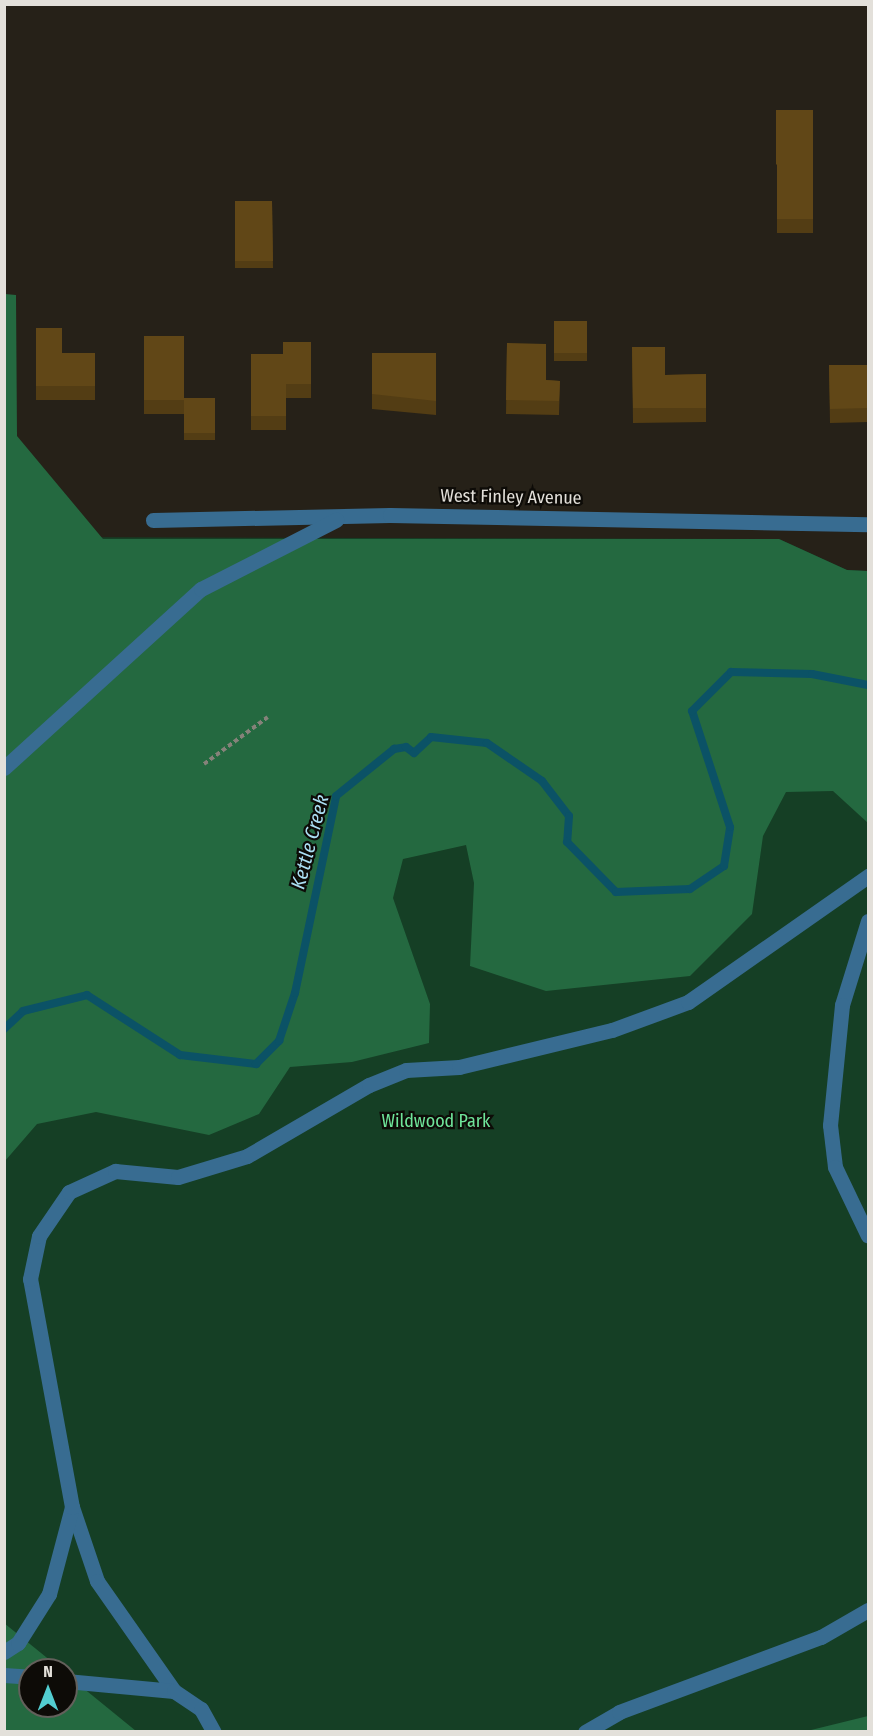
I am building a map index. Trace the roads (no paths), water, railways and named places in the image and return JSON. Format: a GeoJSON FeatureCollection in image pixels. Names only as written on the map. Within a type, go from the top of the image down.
{"type":"FeatureCollection","features":[{"type":"Feature","properties":{"kind":"street","name":"West Finley Avenue"},"geometry":{"type":"LineString","coordinates":[[153,520],[626,516],[868,524]]}},
{"type":"Feature","properties":{"kind":"street"},"geometry":{"type":"LineString","coordinates":[[4,768],[201,589],[342,517]]}},
{"type":"Feature","properties":{"kind":"street"},"geometry":{"type":"LineString","coordinates":[[214,1731],[201,1709],[174,1691],[97,1581],[72,1507],[30,1279],[39,1236],[69,1192],[115,1172],[178,1177],[247,1156],[369,1085],[406,1071],[459,1067],[612,1030],[688,1002],[868,876]]}},
{"type":"Feature","properties":{"kind":"street"},"geometry":{"type":"LineString","coordinates":[[868,921],[842,1005],[830,1125],[835,1167],[868,1236]]}},
{"type":"Feature","properties":{"kind":"street"},"geometry":{"type":"LineString","coordinates":[[4,1652],[18,1643],[50,1594],[72,1507]]}},
{"type":"Feature","properties":{"kind":"street"},"geometry":{"type":"LineString","coordinates":[[585,1731],[619,1712],[821,1637],[868,1610]]}},
{"type":"Feature","properties":{"kind":"street"},"geometry":{"type":"LineString","coordinates":[[78,1682],[174,1691]]}},
{"type":"Feature","properties":{"kind":"waterway","name":"Kettle Creek"},"geometry":{"type":"LineString","coordinates":[[4,1029],[23,1011],[87,995],[180,1055],[256,1064],[279,1041],[295,993],[336,796],[394,749],[406,747],[414,753],[431,737],[487,743],[542,781],[569,816],[567,842],[616,892],[690,889],[724,866],[730,827],[692,711],[731,672],[812,674],[868,685]]}},
{"type":"Feature","properties":{"kind":"park label","name":"Wildwood Park"},"geometry":{"type":"Point","coordinates":[436,1121]}}]}
